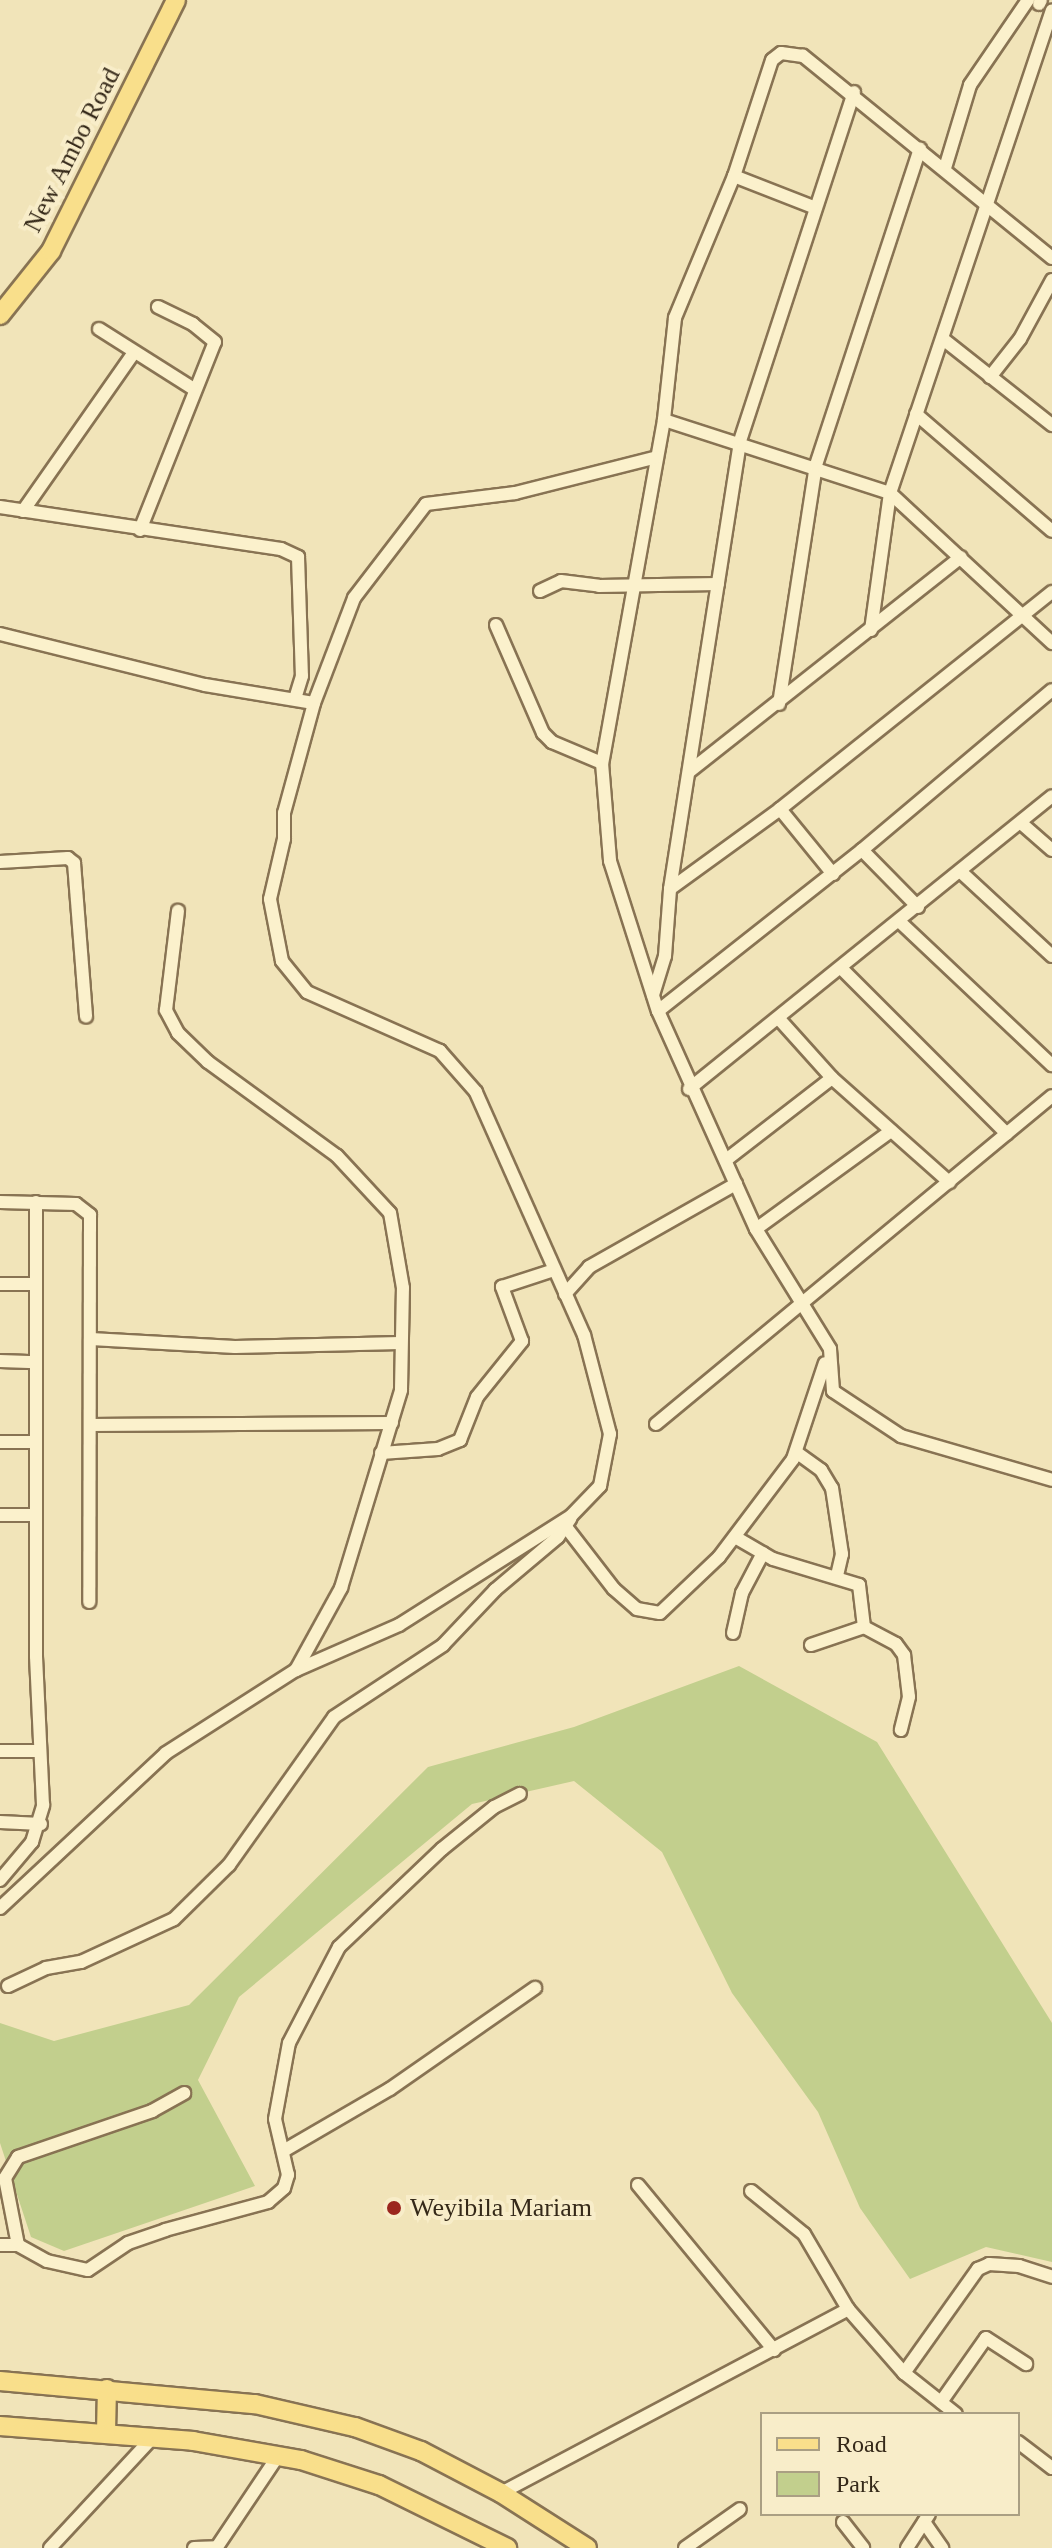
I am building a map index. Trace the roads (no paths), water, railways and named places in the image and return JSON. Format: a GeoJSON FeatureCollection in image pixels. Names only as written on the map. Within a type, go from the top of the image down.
{"type":"FeatureCollection","features":[{"type":"Feature","properties":{"kind":"main road","name":"New Ambo Road"},"geometry":{"type":"LineString","coordinates":[[0,315],[51,251],[176,0]]}},
{"type":"Feature","properties":{"kind":"main road"},"geometry":{"type":"LineString","coordinates":[[0,2381],[255,2404],[355,2427],[421,2451],[501,2493],[587,2548]]}},
{"type":"Feature","properties":{"kind":"main road"},"geometry":{"type":"LineString","coordinates":[[106,2432],[107,2389]]}},
{"type":"Feature","properties":{"kind":"main road"},"geometry":{"type":"LineString","coordinates":[[0,2426],[153,2437],[278,2456],[379,2485],[507,2548]]}},
{"type":"Feature","properties":{"kind":"street"},"geometry":{"type":"LineString","coordinates":[[945,168],[970,85],[1041,4]]}},
{"type":"Feature","properties":{"kind":"street"},"geometry":{"type":"LineString","coordinates":[[871,630],[890,493],[985,207],[1041,4]]}},
{"type":"Feature","properties":{"kind":"street"},"geometry":{"type":"LineString","coordinates":[[1052,258],[985,207],[945,168],[854,92],[803,56],[781,53],[772,60],[734,176],[677,309],[664,420],[602,763],[610,861],[658,1011],[689,1089],[726,1160],[756,1229],[800,1306],[830,1349],[829,1381],[837,1397],[901,1436],[1052,1480]]}},
{"type":"Feature","properties":{"kind":"street"},"geometry":{"type":"LineString","coordinates":[[653,995],[663,966],[670,889],[740,441],[813,207],[854,92]]}},
{"type":"Feature","properties":{"kind":"street"},"geometry":{"type":"LineString","coordinates":[[779,704],[816,465],[920,149]]}},
{"type":"Feature","properties":{"kind":"street"},"geometry":{"type":"LineString","coordinates":[[734,176],[813,207]]}},
{"type":"Feature","properties":{"kind":"street"},"geometry":{"type":"LineString","coordinates":[[990,377],[1020,339],[1052,280]]}},
{"type":"Feature","properties":{"kind":"street"},"geometry":{"type":"LineString","coordinates":[[140,530],[214,339],[158,307]]}},
{"type":"Feature","properties":{"kind":"street"},"geometry":{"type":"LineString","coordinates":[[99,329],[133,354],[194,389]]}},
{"type":"Feature","properties":{"kind":"street"},"geometry":{"type":"LineString","coordinates":[[943,339],[1052,425]]}},
{"type":"Feature","properties":{"kind":"street"},"geometry":{"type":"LineString","coordinates":[[23,511],[133,354]]}},
{"type":"Feature","properties":{"kind":"street"},"geometry":{"type":"LineString","coordinates":[[916,414],[1052,531]]}},
{"type":"Feature","properties":{"kind":"street"},"geometry":{"type":"LineString","coordinates":[[664,420],[816,465],[890,493],[1052,643]]}},
{"type":"Feature","properties":{"kind":"street"},"geometry":{"type":"LineString","coordinates":[[8,1986],[46,1968],[81,1962],[174,1919],[229,1865],[334,1717],[443,1645],[569,1522],[600,1486],[610,1434],[584,1335],[551,1271],[495,1132],[461,1069],[427,1045],[307,992],[282,961],[270,899],[284,839],[284,813],[314,703],[354,598],[426,504],[515,493],[657,457]]}},
{"type":"Feature","properties":{"kind":"street"},"geometry":{"type":"LineString","coordinates":[[0,507],[281,549],[298,557],[302,676],[296,696]]}},
{"type":"Feature","properties":{"kind":"street"},"geometry":{"type":"LineString","coordinates":[[690,771],[779,704],[961,557]]}},
{"type":"Feature","properties":{"kind":"street"},"geometry":{"type":"LineString","coordinates":[[540,591],[561,581],[632,586],[718,584]]}},
{"type":"Feature","properties":{"kind":"street"},"geometry":{"type":"LineString","coordinates":[[670,889],[780,809],[1052,592]]}},
{"type":"Feature","properties":{"kind":"street"},"geometry":{"type":"LineString","coordinates":[[496,625],[543,733],[552,742],[602,763]]}},
{"type":"Feature","properties":{"kind":"street"},"geometry":{"type":"LineString","coordinates":[[0,634],[205,685],[296,696],[314,703]]}},
{"type":"Feature","properties":{"kind":"street"},"geometry":{"type":"LineString","coordinates":[[658,1011],[833,874],[1052,690]]}},
{"type":"Feature","properties":{"kind":"street"},"geometry":{"type":"LineString","coordinates":[[689,1089],[780,1020],[1052,796]]}},
{"type":"Feature","properties":{"kind":"street"},"geometry":{"type":"LineString","coordinates":[[780,809],[833,874]]}},
{"type":"Feature","properties":{"kind":"street"},"geometry":{"type":"LineString","coordinates":[[1021,823],[1052,850]]}},
{"type":"Feature","properties":{"kind":"street"},"geometry":{"type":"LineString","coordinates":[[862,850],[918,907]]}},
{"type":"Feature","properties":{"kind":"street"},"geometry":{"type":"LineString","coordinates":[[0,862],[68,858],[74,863],[86,1017]]}},
{"type":"Feature","properties":{"kind":"street"},"geometry":{"type":"LineString","coordinates":[[961,872],[1052,956]]}},
{"type":"Feature","properties":{"kind":"street"},"geometry":{"type":"LineString","coordinates":[[178,911],[166,1010],[178,1033],[208,1062],[318,1140],[390,1213],[403,1288],[400,1343],[405,1363],[392,1423],[341,1588],[296,1670]]}},
{"type":"Feature","properties":{"kind":"street"},"geometry":{"type":"LineString","coordinates":[[900,922],[1052,1065]]}},
{"type":"Feature","properties":{"kind":"street"},"geometry":{"type":"LineString","coordinates":[[842,969],[1007,1134]]}},
{"type":"Feature","properties":{"kind":"street"},"geometry":{"type":"LineString","coordinates":[[780,1020],[832,1078],[949,1182]]}},
{"type":"Feature","properties":{"kind":"street"},"geometry":{"type":"LineString","coordinates":[[726,1160],[832,1078]]}},
{"type":"Feature","properties":{"kind":"street"},"geometry":{"type":"LineString","coordinates":[[656,1424],[1052,1096]]}},
{"type":"Feature","properties":{"kind":"street"},"geometry":{"type":"LineString","coordinates":[[756,1229],[891,1131]]}},
{"type":"Feature","properties":{"kind":"street"},"geometry":{"type":"LineString","coordinates":[[565,1294],[589,1267],[736,1184]]}},
{"type":"Feature","properties":{"kind":"street"},"geometry":{"type":"LineString","coordinates":[[0,1202],[76,1204],[90,1215],[89,1602]]}},
{"type":"Feature","properties":{"kind":"street"},"geometry":{"type":"LineString","coordinates":[[0,1880],[41,1824],[36,1515],[36,1202]]}},
{"type":"Feature","properties":{"kind":"street"},"geometry":{"type":"LineString","coordinates":[[381,1453],[438,1449],[457,1442],[480,1391],[522,1341],[502,1287],[551,1271]]}},
{"type":"Feature","properties":{"kind":"street"},"geometry":{"type":"LineString","coordinates":[[0,1284],[36,1284]]}},
{"type":"Feature","properties":{"kind":"street"},"geometry":{"type":"LineString","coordinates":[[91,1339],[235,1347],[400,1343]]}},
{"type":"Feature","properties":{"kind":"street"},"geometry":{"type":"LineString","coordinates":[[569,1522],[614,1589],[650,1615],[672,1604],[735,1537],[796,1452],[830,1349]]}},
{"type":"Feature","properties":{"kind":"street"},"geometry":{"type":"LineString","coordinates":[[0,1361],[36,1362]]}},
{"type":"Feature","properties":{"kind":"street"},"geometry":{"type":"LineString","coordinates":[[90,1425],[392,1423]]}},
{"type":"Feature","properties":{"kind":"street"},"geometry":{"type":"LineString","coordinates":[[0,1442],[36,1442]]}},
{"type":"Feature","properties":{"kind":"street"},"geometry":{"type":"LineString","coordinates":[[796,1452],[821,1470],[832,1488],[842,1554],[837,1575]]}},
{"type":"Feature","properties":{"kind":"street"},"geometry":{"type":"LineString","coordinates":[[0,1515],[36,1515]]}},
{"type":"Feature","properties":{"kind":"street"},"geometry":{"type":"LineString","coordinates":[[0,1908],[166,1753],[296,1670],[399,1625],[569,1522]]}},
{"type":"Feature","properties":{"kind":"street"},"geometry":{"type":"LineString","coordinates":[[735,1537],[763,1553],[837,1575],[863,1591],[864,1627]]}},
{"type":"Feature","properties":{"kind":"street"},"geometry":{"type":"LineString","coordinates":[[733,1633],[742,1593],[763,1553]]}},
{"type":"Feature","properties":{"kind":"street"},"geometry":{"type":"LineString","coordinates":[[811,1645],[864,1627],[896,1644],[904,1655],[909,1697],[901,1730]]}},
{"type":"Feature","properties":{"kind":"street"},"geometry":{"type":"LineString","coordinates":[[0,1751],[40,1751]]}},
{"type":"Feature","properties":{"kind":"street"},"geometry":{"type":"LineString","coordinates":[[0,2245],[18,2245],[47,2261],[88,2270],[128,2243],[268,2202],[284,2188],[285,2150],[275,2119],[289,2043],[339,1947],[442,1849],[494,1807],[520,1794]]}},
{"type":"Feature","properties":{"kind":"street"},"geometry":{"type":"LineString","coordinates":[[0,1822],[41,1824]]}},
{"type":"Feature","properties":{"kind":"street"},"geometry":{"type":"LineString","coordinates":[[285,2150],[390,2089],[535,1988]]}},
{"type":"Feature","properties":{"kind":"street"},"geometry":{"type":"LineString","coordinates":[[18,2245],[5,2178],[18,2157],[152,2111],[184,2093]]}},
{"type":"Feature","properties":{"kind":"street"},"geometry":{"type":"LineString","coordinates":[[638,2185],[774,2350]]}},
{"type":"Feature","properties":{"kind":"street"},"geometry":{"type":"LineString","coordinates":[[751,2191],[804,2234],[848,2309],[904,2373],[954,2412]]}},
{"type":"Feature","properties":{"kind":"street"},"geometry":{"type":"LineString","coordinates":[[904,2373],[978,2269],[1019,2266],[1052,2277]]}},
{"type":"Feature","properties":{"kind":"street"},"geometry":{"type":"LineString","coordinates":[[501,2493],[848,2309]]}},
{"type":"Feature","properties":{"kind":"street"},"geometry":{"type":"LineString","coordinates":[[941,2402],[986,2338],[1026,2364]]}},
{"type":"Feature","properties":{"kind":"street"},"geometry":{"type":"LineString","coordinates":[[50,2548],[153,2437]]}},
{"type":"Feature","properties":{"kind":"street"},"geometry":{"type":"LineString","coordinates":[[1020,2444],[1052,2468]]}},
{"type":"Feature","properties":{"kind":"street"},"geometry":{"type":"LineString","coordinates":[[194,2548],[217,2547],[278,2456]]}},
{"type":"Feature","properties":{"kind":"street"},"geometry":{"type":"LineString","coordinates":[[685,2548],[740,2509]]}},
{"type":"Feature","properties":{"kind":"street"},"geometry":{"type":"LineString","coordinates":[[907,2548],[926,2518],[942,2548]]}},
{"type":"Feature","properties":{"kind":"street"},"geometry":{"type":"LineString","coordinates":[[843,2522],[863,2548]]}},
{"type":"Feature","properties":{"kind":"place","name":"Weyibila Mariam"},"geometry":{"type":"Point","coordinates":[394,2208]}}]}
